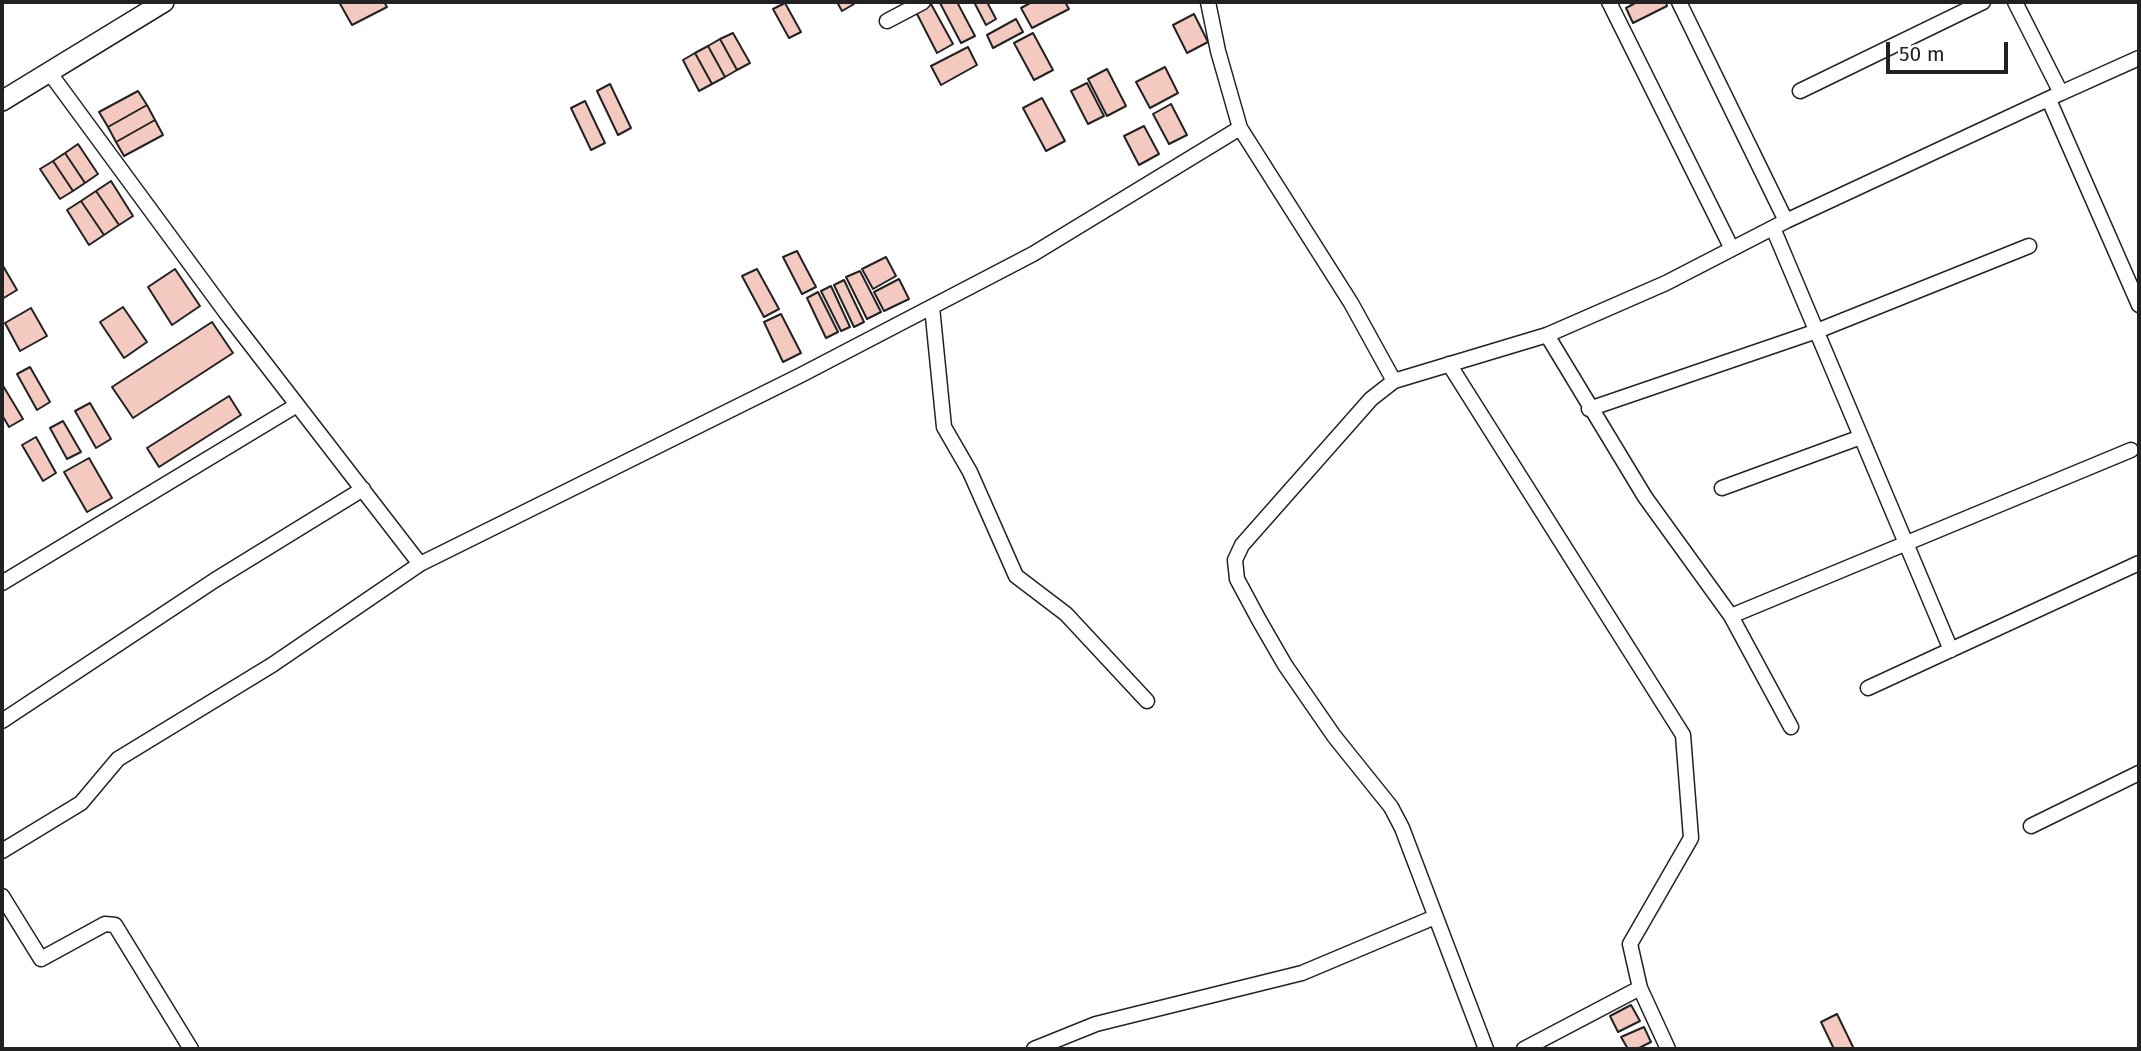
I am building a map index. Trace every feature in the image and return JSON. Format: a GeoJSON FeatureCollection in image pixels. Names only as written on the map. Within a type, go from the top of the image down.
{"type":"FeatureCollection","features":[{"type":"Feature","properties":{"kind":"street"},"geometry":{"type":"LineString","coordinates":[[2,101],[164,2]]}},
{"type":"Feature","properties":{"kind":"street"},"geometry":{"type":"LineString","coordinates":[[887,21],[923,2]]}},
{"type":"Feature","properties":{"kind":"street"},"geometry":{"type":"LineString","coordinates":[[1208,2],[1218,51],[1240,128],[1351,303],[1394,382]]}},
{"type":"Feature","properties":{"kind":"street"},"geometry":{"type":"LineString","coordinates":[[1609,2],[1732,248]]}},
{"type":"Feature","properties":{"kind":"street"},"geometry":{"type":"LineString","coordinates":[[1679,2],[1780,224],[1817,331],[1951,650]]}},
{"type":"Feature","properties":{"kind":"street"},"geometry":{"type":"LineString","coordinates":[[1800,92],[1983,2]]}},
{"type":"Feature","properties":{"kind":"street"},"geometry":{"type":"LineString","coordinates":[[2015,2],[2139,305]]}},
{"type":"Feature","properties":{"kind":"street"},"geometry":{"type":"LineString","coordinates":[[1486,1049],[1391,807],[1334,736],[1285,665],[1237,579],[1235,560],[1251,534],[1371,399],[1394,382],[1547,335],[1666,283],[1780,224],[2139,58]]}},
{"type":"Feature","properties":{"kind":"street"},"geometry":{"type":"LineString","coordinates":[[49,72],[297,405],[421,564]]}},
{"type":"Feature","properties":{"kind":"street"},"geometry":{"type":"LineString","coordinates":[[2,851],[81,803],[118,759],[272,665],[421,564],[932,307],[1086,223],[1240,128]]}},
{"type":"Feature","properties":{"kind":"street"},"geometry":{"type":"LineString","coordinates":[[1589,409],[1817,331],[2029,246]]}},
{"type":"Feature","properties":{"kind":"street"},"geometry":{"type":"LineString","coordinates":[[932,307],[944,427],[970,472],[1016,576],[1066,614],[1147,701]]}},
{"type":"Feature","properties":{"kind":"street"},"geometry":{"type":"LineString","coordinates":[[1547,335],[1589,409],[1645,497],[1731,616],[1791,727]]}},
{"type":"Feature","properties":{"kind":"street"},"geometry":{"type":"LineString","coordinates":[[1450,364],[1683,735],[1691,838],[1630,944],[1640,988],[1668,1049]]}},
{"type":"Feature","properties":{"kind":"street"},"geometry":{"type":"LineString","coordinates":[[2,583],[297,405]]}},
{"type":"Feature","properties":{"kind":"street"},"geometry":{"type":"LineString","coordinates":[[1722,488],[1861,437]]}},
{"type":"Feature","properties":{"kind":"street"},"geometry":{"type":"LineString","coordinates":[[1731,616],[2130,450]]}},
{"type":"Feature","properties":{"kind":"street"},"geometry":{"type":"LineString","coordinates":[[2,721],[215,580],[363,489]]}},
{"type":"Feature","properties":{"kind":"street"},"geometry":{"type":"LineString","coordinates":[[1868,688],[2139,563]]}},
{"type":"Feature","properties":{"kind":"street"},"geometry":{"type":"LineString","coordinates":[[2031,827],[2139,773]]}},
{"type":"Feature","properties":{"kind":"street"},"geometry":{"type":"LineString","coordinates":[[2,896],[41,959],[105,924],[116,925],[191,1049]]}},
{"type":"Feature","properties":{"kind":"street"},"geometry":{"type":"LineString","coordinates":[[1034,1049],[1096,1024],[1302,973],[1435,917]]}},
{"type":"Feature","properties":{"kind":"street"},"geometry":{"type":"LineString","coordinates":[[1524,1049],[1640,988]]}},
{"type":"Feature","properties":{"kind":"building"},"geometry":{"type":"Polygon","coordinates":[[[339,2],[384,2],[387,7],[352,25],[339,2]]]}},
{"type":"Feature","properties":{"kind":"building"},"geometry":{"type":"Polygon","coordinates":[[[837,2],[853,2],[854,4],[842,11],[837,2]]]}},
{"type":"Feature","properties":{"kind":"building"},"geometry":{"type":"Polygon","coordinates":[[[957,2],[975,36],[961,43],[940,3],[957,2]]]}},
{"type":"Feature","properties":{"kind":"building"},"geometry":{"type":"Polygon","coordinates":[[[974,2],[987,2],[996,19],[986,25],[974,2]]]}},
{"type":"Feature","properties":{"kind":"building"},"geometry":{"type":"Polygon","coordinates":[[[1032,2],[1065,2],[1069,9],[1032,28],[1021,8],[1032,2]]]}},
{"type":"Feature","properties":{"kind":"building"},"geometry":{"type":"Polygon","coordinates":[[[1637,2],[1666,2],[1667,6],[1633,23],[1626,8],[1637,2]]]}},
{"type":"Feature","properties":{"kind":"building"},"geometry":{"type":"Polygon","coordinates":[[[785,3],[801,32],[789,38],[773,9],[785,3]]]}},
{"type":"Feature","properties":{"kind":"building"},"geometry":{"type":"Polygon","coordinates":[[[931,4],[953,44],[937,53],[916,12],[931,4]]]}},
{"type":"Feature","properties":{"kind":"building"},"geometry":{"type":"Polygon","coordinates":[[[1194,14],[1208,42],[1187,53],[1173,25],[1194,14]]]}},
{"type":"Feature","properties":{"kind":"building"},"geometry":{"type":"Polygon","coordinates":[[[1016,19],[1023,32],[993,48],[987,35],[1016,19]]]}},
{"type":"Feature","properties":{"kind":"building"},"geometry":{"type":"Polygon","coordinates":[[[733,33],[750,63],[737,70],[720,39],[733,33]]]}},
{"type":"Feature","properties":{"kind":"building"},"geometry":{"type":"Polygon","coordinates":[[[1033,33],[1053,70],[1034,80],[1014,43],[1033,33]]]}},
{"type":"Feature","properties":{"kind":"building"},"geometry":{"type":"Polygon","coordinates":[[[720,39],[737,70],[725,77],[708,46],[720,39]]]}},
{"type":"Feature","properties":{"kind":"building"},"geometry":{"type":"Polygon","coordinates":[[[708,46],[725,77],[712,84],[695,53],[708,46]]]}},
{"type":"Feature","properties":{"kind":"building"},"geometry":{"type":"Polygon","coordinates":[[[968,47],[977,65],[941,85],[931,66],[968,47]]]}},
{"type":"Feature","properties":{"kind":"building"},"geometry":{"type":"Polygon","coordinates":[[[695,53],[712,84],[699,91],[683,60],[695,53]]]}},
{"type":"Feature","properties":{"kind":"building"},"geometry":{"type":"Polygon","coordinates":[[[1165,67],[1178,93],[1150,108],[1136,82],[1165,67]]]}},
{"type":"Feature","properties":{"kind":"building"},"geometry":{"type":"Polygon","coordinates":[[[1107,69],[1126,106],[1107,116],[1088,79],[1107,69]]]}},
{"type":"Feature","properties":{"kind":"building"},"geometry":{"type":"Polygon","coordinates":[[[1087,83],[1104,116],[1088,124],[1071,91],[1087,83]]]}},
{"type":"Feature","properties":{"kind":"building"},"geometry":{"type":"Polygon","coordinates":[[[610,84],[631,128],[618,135],[597,91],[610,84]]]}},
{"type":"Feature","properties":{"kind":"building"},"geometry":{"type":"Polygon","coordinates":[[[138,91],[147,105],[108,127],[99,112],[138,91]]]}},
{"type":"Feature","properties":{"kind":"building"},"geometry":{"type":"Polygon","coordinates":[[[1042,98],[1065,141],[1046,151],[1023,108],[1042,98]]]}},
{"type":"Feature","properties":{"kind":"building"},"geometry":{"type":"Polygon","coordinates":[[[585,101],[605,143],[591,150],[571,108],[585,101]]]}},
{"type":"Feature","properties":{"kind":"building"},"geometry":{"type":"Polygon","coordinates":[[[1171,104],[1187,135],[1169,144],[1153,114],[1171,104]]]}},
{"type":"Feature","properties":{"kind":"building"},"geometry":{"type":"Polygon","coordinates":[[[147,105],[155,120],[116,142],[108,127],[147,105]]]}},
{"type":"Feature","properties":{"kind":"building"},"geometry":{"type":"Polygon","coordinates":[[[155,120],[163,135],[124,156],[116,142],[155,120]]]}},
{"type":"Feature","properties":{"kind":"building"},"geometry":{"type":"Polygon","coordinates":[[[1144,126],[1159,154],[1139,165],[1124,136],[1144,126]]]}},
{"type":"Feature","properties":{"kind":"building"},"geometry":{"type":"Polygon","coordinates":[[[78,144],[98,174],[85,183],[65,153],[78,144]]]}},
{"type":"Feature","properties":{"kind":"building"},"geometry":{"type":"Polygon","coordinates":[[[65,153],[85,183],[73,191],[53,161],[65,153]]]}},
{"type":"Feature","properties":{"kind":"building"},"geometry":{"type":"Polygon","coordinates":[[[53,161],[73,191],[60,199],[40,169],[53,161]]]}},
{"type":"Feature","properties":{"kind":"building"},"geometry":{"type":"Polygon","coordinates":[[[111,181],[133,216],[119,225],[96,191],[111,181]]]}},
{"type":"Feature","properties":{"kind":"building"},"geometry":{"type":"Polygon","coordinates":[[[96,191],[119,225],[104,235],[81,201],[96,191]]]}},
{"type":"Feature","properties":{"kind":"building"},"geometry":{"type":"Polygon","coordinates":[[[81,201],[104,235],[89,245],[67,210],[81,201]]]}},
{"type":"Feature","properties":{"kind":"building"},"geometry":{"type":"Polygon","coordinates":[[[797,251],[816,287],[802,294],[783,257],[797,251]]]}},
{"type":"Feature","properties":{"kind":"building"},"geometry":{"type":"Polygon","coordinates":[[[886,257],[896,276],[873,289],[862,269],[886,257]]]}},
{"type":"Feature","properties":{"kind":"building"},"geometry":{"type":"Polygon","coordinates":[[[2,267],[17,290],[2,299],[2,267]]]}},
{"type":"Feature","properties":{"kind":"building"},"geometry":{"type":"Polygon","coordinates":[[[175,269],[200,306],[172,325],[148,287],[175,269]]]}},
{"type":"Feature","properties":{"kind":"building"},"geometry":{"type":"Polygon","coordinates":[[[757,269],[779,309],[764,317],[742,276],[757,269]]]}},
{"type":"Feature","properties":{"kind":"building"},"geometry":{"type":"Polygon","coordinates":[[[860,271],[881,312],[867,319],[846,277],[860,271]]]}},
{"type":"Feature","properties":{"kind":"building"},"geometry":{"type":"Polygon","coordinates":[[[899,279],[909,299],[884,311],[874,292],[899,279]]]}},
{"type":"Feature","properties":{"kind":"building"},"geometry":{"type":"Polygon","coordinates":[[[844,280],[864,322],[854,327],[834,285],[844,280]]]}},
{"type":"Feature","properties":{"kind":"building"},"geometry":{"type":"Polygon","coordinates":[[[831,286],[850,327],[841,331],[821,291],[831,286]]]}},
{"type":"Feature","properties":{"kind":"building"},"geometry":{"type":"Polygon","coordinates":[[[818,292],[838,332],[826,338],[807,298],[818,292]]]}},
{"type":"Feature","properties":{"kind":"building"},"geometry":{"type":"Polygon","coordinates":[[[123,307],[147,342],[124,358],[100,322],[123,307]]]}},
{"type":"Feature","properties":{"kind":"building"},"geometry":{"type":"Polygon","coordinates":[[[31,308],[47,336],[20,351],[5,323],[31,308]]]}},
{"type":"Feature","properties":{"kind":"building"},"geometry":{"type":"Polygon","coordinates":[[[781,314],[801,353],[783,362],[764,322],[781,314]]]}},
{"type":"Feature","properties":{"kind":"building"},"geometry":{"type":"Polygon","coordinates":[[[212,322],[233,353],[133,418],[112,387],[212,322]]]}},
{"type":"Feature","properties":{"kind":"building"},"geometry":{"type":"Polygon","coordinates":[[[30,367],[50,402],[37,410],[17,374],[30,367]]]}},
{"type":"Feature","properties":{"kind":"building"},"geometry":{"type":"Polygon","coordinates":[[[2,384],[23,419],[9,427],[2,415],[2,384]]]}},
{"type":"Feature","properties":{"kind":"building"},"geometry":{"type":"Polygon","coordinates":[[[229,396],[241,415],[159,467],[147,448],[229,396]]]}},
{"type":"Feature","properties":{"kind":"building"},"geometry":{"type":"Polygon","coordinates":[[[90,403],[111,439],[96,448],[75,411],[90,403]]]}},
{"type":"Feature","properties":{"kind":"building"},"geometry":{"type":"Polygon","coordinates":[[[63,421],[81,452],[67,459],[50,428],[63,421]]]}},
{"type":"Feature","properties":{"kind":"building"},"geometry":{"type":"Polygon","coordinates":[[[36,437],[56,473],[43,481],[22,445],[36,437]]]}},
{"type":"Feature","properties":{"kind":"building"},"geometry":{"type":"Polygon","coordinates":[[[89,458],[112,498],[87,512],[64,472],[89,458]]]}},
{"type":"Feature","properties":{"kind":"building"},"geometry":{"type":"Polygon","coordinates":[[[1631,1005],[1640,1021],[1618,1032],[1610,1016],[1631,1005]]]}},
{"type":"Feature","properties":{"kind":"building"},"geometry":{"type":"Polygon","coordinates":[[[1837,1014],[1854,1049],[1834,1049],[1821,1022],[1837,1014]]]}},
{"type":"Feature","properties":{"kind":"building"},"geometry":{"type":"Polygon","coordinates":[[[1644,1027],[1651,1042],[1637,1049],[1628,1049],[1621,1037],[1644,1027]]]}}]}
